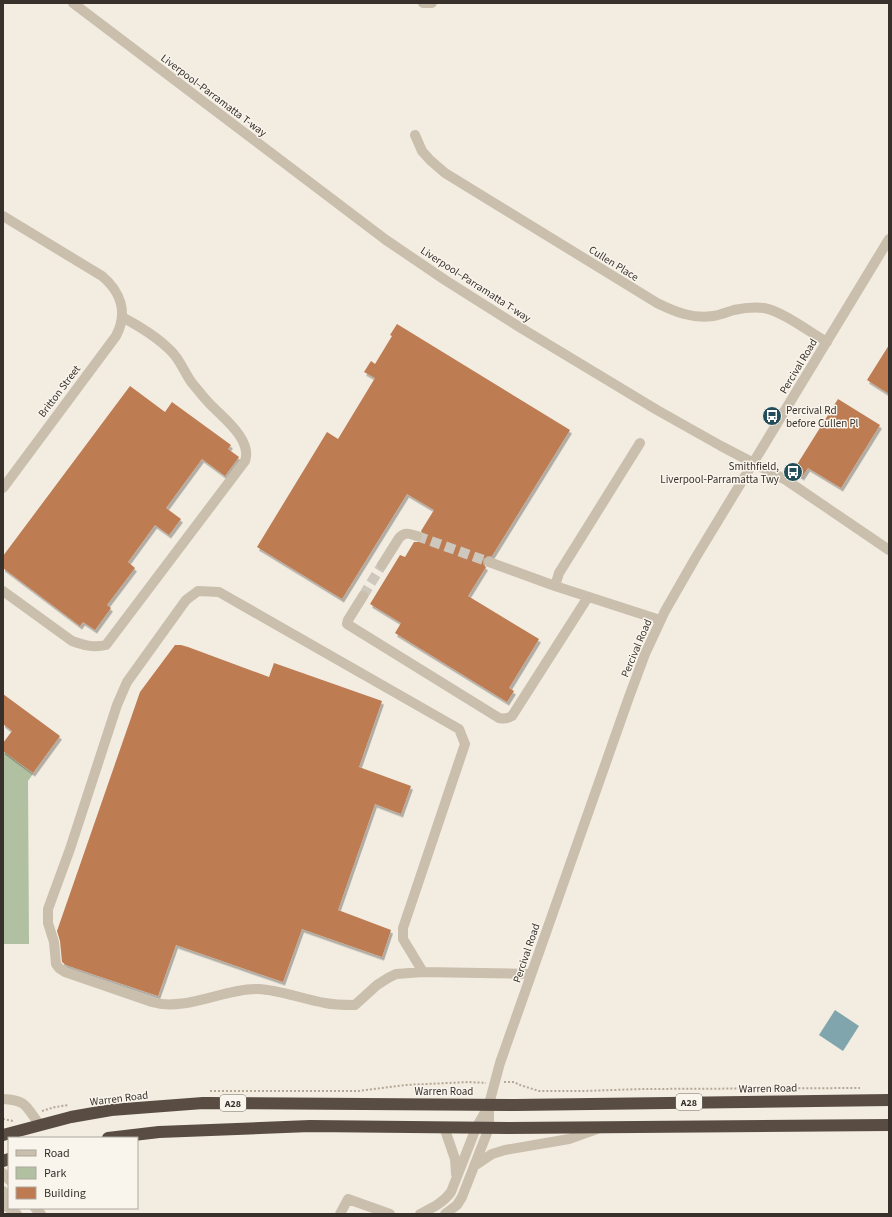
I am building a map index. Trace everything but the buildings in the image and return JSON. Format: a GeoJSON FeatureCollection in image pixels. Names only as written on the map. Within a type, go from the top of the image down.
{"type":"FeatureCollection","features":[{"type":"Feature","properties":{"kind":"highway","name":"Warren Road"},"geometry":{"type":"LineString","coordinates":[[3,1135],[35,1122],[111,1110],[203,1103],[489,1104],[889,1100]]}},
{"type":"Feature","properties":{"kind":"highway"},"geometry":{"type":"LineString","coordinates":[[3,1126],[35,1122]]}},
{"type":"Feature","properties":{"kind":"highway"},"geometry":{"type":"LineString","coordinates":[[116,1137],[159,1132],[310,1126],[601,1128],[889,1125]]}},
{"type":"Feature","properties":{"kind":"street","name":"Liverpool–Parramatta T-way"},"geometry":{"type":"LineString","coordinates":[[73,3],[386,240],[438,276],[521,328],[658,410],[721,446],[786,480],[889,550]]}},
{"type":"Feature","properties":{"kind":"street"},"geometry":{"type":"LineString","coordinates":[[423,3],[432,3]]}},
{"type":"Feature","properties":{"kind":"street","name":"Cullen Place"},"geometry":{"type":"LineString","coordinates":[[415,135],[422,150],[430,160],[445,173],[670,310],[686,315],[703,317],[714,316],[745,308],[765,308],[784,316],[826,342]]}},
{"type":"Feature","properties":{"kind":"street","name":"Britton Street"},"geometry":{"type":"LineString","coordinates":[[3,216],[102,276],[110,283],[123,304],[120,327],[116,336],[3,488]]}},
{"type":"Feature","properties":{"kind":"street","name":"Percival Road"},"geometry":{"type":"LineString","coordinates":[[445,1214],[457,1205],[462,1197],[489,1128],[489,1104],[494,1083],[629,697],[645,654],[660,620],[696,557],[889,239]]}},
{"type":"Feature","properties":{"kind":"street"},"geometry":{"type":"LineString","coordinates":[[3,591],[72,641],[89,646],[106,645],[245,461],[247,456],[246,448],[235,430],[192,382],[176,356],[162,342],[122,317]]}},
{"type":"Feature","properties":{"kind":"street"},"geometry":{"type":"LineString","coordinates":[[555,586],[559,573],[640,443]]}},
{"type":"Feature","properties":{"kind":"street"},"geometry":{"type":"LineString","coordinates":[[382,566],[402,535],[408,533],[417,536]]}},
{"type":"Feature","properties":{"kind":"street"},"geometry":{"type":"LineString","coordinates":[[489,562],[555,586],[660,620]]}},
{"type":"Feature","properties":{"kind":"street"},"geometry":{"type":"LineString","coordinates":[[423,972],[403,939],[403,928],[465,744],[459,729],[219,592],[198,591],[186,600],[127,682],[117,704],[70,849],[48,909],[48,923],[54,942],[56,964],[59,968],[72,975],[160,1004],[173,1004],[257,989],[278,991],[325,1003],[355,1005],[373,989],[396,974],[423,972],[531,974]]}},
{"type":"Feature","properties":{"kind":"street"},"geometry":{"type":"LineString","coordinates":[[363,596],[347,624],[499,718],[503,719],[512,716],[588,597]]}},
{"type":"Feature","properties":{"kind":"street"},"geometry":{"type":"LineString","coordinates":[[3,1099],[14,1099],[26,1105],[35,1122]]}},
{"type":"Feature","properties":{"kind":"street","name":"Percival Road"},"geometry":{"type":"LineString","coordinates":[[420,1214],[447,1198],[451,1192],[476,1128],[489,1104]]}},
{"type":"Feature","properties":{"kind":"street"},"geometry":{"type":"LineString","coordinates":[[444,1127],[455,1159],[456,1178]]}},
{"type":"Feature","properties":{"kind":"street"},"geometry":{"type":"LineString","coordinates":[[473,1167],[492,1154],[504,1150],[569,1139],[601,1128]]}},
{"type":"Feature","properties":{"kind":"street"},"geometry":{"type":"LineString","coordinates":[[340,1214],[348,1199],[390,1214]]}},
{"type":"Feature","properties":{"kind":"path"},"geometry":{"type":"LineString","coordinates":[[209,1091],[359,1091],[405,1085],[469,1082],[514,1082],[539,1091],[584,1092],[649,1089],[865,1088]]}},
{"type":"Feature","properties":{"kind":"path"},"geometry":{"type":"LineString","coordinates":[[35,1122],[55,1107],[70,1105]]}},
{"type":"Feature","properties":{"kind":"path"},"geometry":{"type":"LineString","coordinates":[[3,1120],[15,1121]]}},
{"type":"Feature","properties":{"kind":"green space"},"geometry":{"type":"Polygon","coordinates":[[[3,751],[33,774],[28,781],[29,944],[3,944],[3,751]]]}},
{"type":"Feature","properties":{"kind":"water"},"geometry":{"type":"Polygon","coordinates":[[[835,1010],[859,1026],[843,1051],[819,1035],[835,1010]]]}},
{"type":"Feature","properties":{"kind":"tunnel"},"geometry":{"type":"LineString","coordinates":[[417,536],[489,562]]}},
{"type":"Feature","properties":{"kind":"tunnel"},"geometry":{"type":"LineString","coordinates":[[363,596],[382,565]]}},
{"type":"Feature","properties":{"kind":"place","name":"Percival Rd before Cullen Pl"},"geometry":{"type":"Point","coordinates":[772,416]}},
{"type":"Feature","properties":{"kind":"place","name":"Smithfield, Liverpool-Parramatta Twy"},"geometry":{"type":"Point","coordinates":[793,472]}}]}
